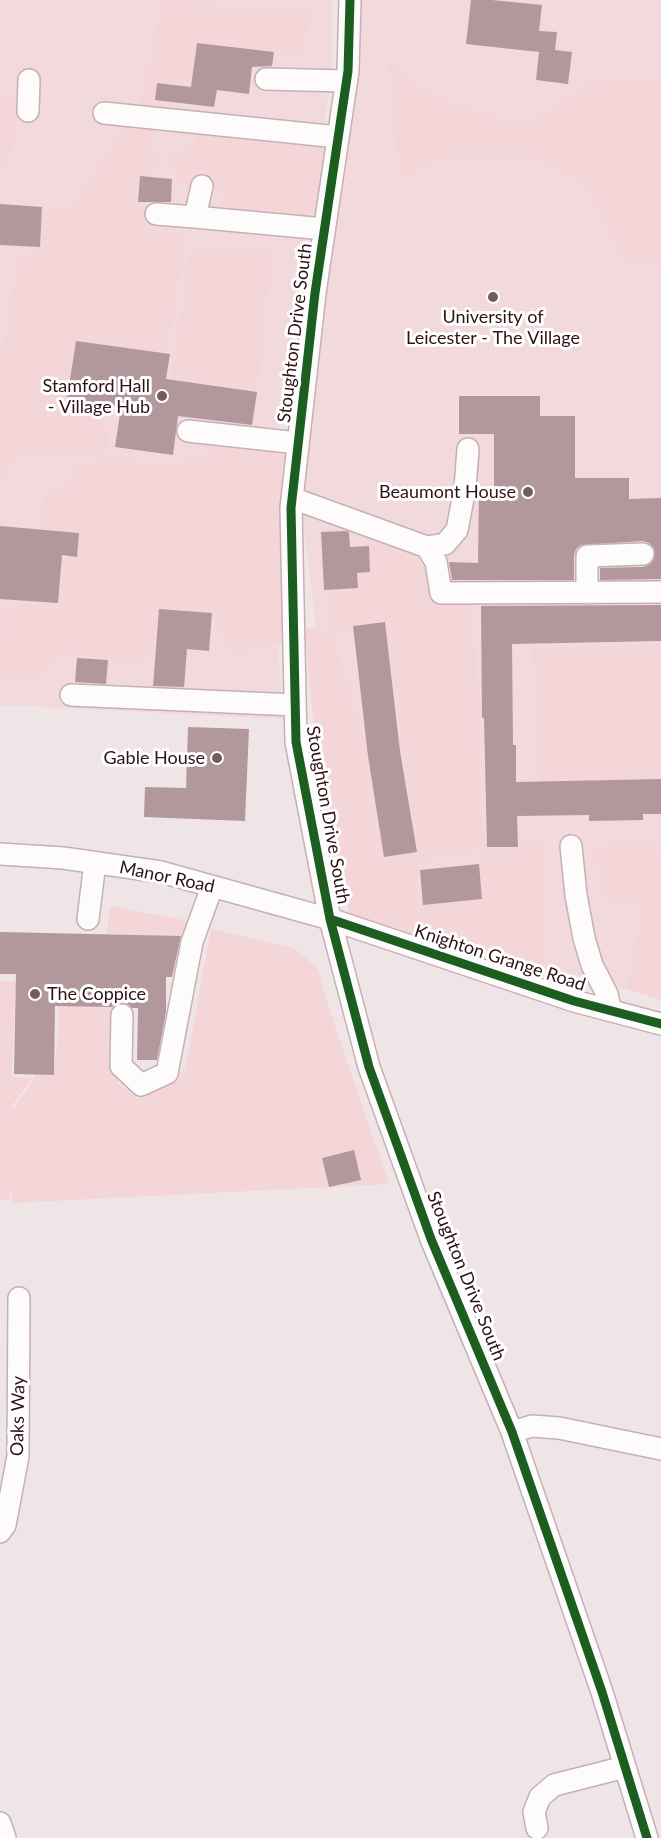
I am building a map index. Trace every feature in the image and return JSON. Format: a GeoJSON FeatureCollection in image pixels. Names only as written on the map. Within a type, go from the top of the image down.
{"type":"FeatureCollection","features":[{"type":"Feature","properties":{"kind":"street","name":"Stoughton Drive South"},"geometry":{"type":"LineString","coordinates":[[351,0],[346,81],[315,292],[292,498],[296,742],[330,919],[369,1066],[430,1239],[512,1432],[602,1692],[647,1838]]}},
{"type":"Feature","properties":{"kind":"street"},"geometry":{"type":"LineString","coordinates":[[266,79],[346,81]]}},
{"type":"Feature","properties":{"kind":"street"},"geometry":{"type":"LineString","coordinates":[[28,111],[29,80]]}},
{"type":"Feature","properties":{"kind":"street"},"geometry":{"type":"LineString","coordinates":[[104,113],[338,137]]}},
{"type":"Feature","properties":{"kind":"street"},"geometry":{"type":"LineString","coordinates":[[195,217],[202,186]]}},
{"type":"Feature","properties":{"kind":"street"},"geometry":{"type":"LineString","coordinates":[[156,214],[324,229]]}},
{"type":"Feature","properties":{"kind":"street"},"geometry":{"type":"LineString","coordinates":[[188,431],[298,443]]}},
{"type":"Feature","properties":{"kind":"street"},"geometry":{"type":"LineString","coordinates":[[292,498],[427,547],[445,544],[457,530],[465,488],[468,449]]}},
{"type":"Feature","properties":{"kind":"street"},"geometry":{"type":"LineString","coordinates":[[427,547],[436,562],[441,594],[661,592]]}},
{"type":"Feature","properties":{"kind":"street"},"geometry":{"type":"LineString","coordinates":[[587,593],[587,556],[643,554]]}},
{"type":"Feature","properties":{"kind":"street"},"geometry":{"type":"LineString","coordinates":[[72,695],[295,705]]}},
{"type":"Feature","properties":{"kind":"street"},"geometry":{"type":"LineString","coordinates":[[571,846],[576,895],[584,938],[592,965],[607,994],[610,1011]]}},
{"type":"Feature","properties":{"kind":"street","name":"Manor Road"},"geometry":{"type":"LineString","coordinates":[[0,854],[63,858],[161,872],[330,919]]}},
{"type":"Feature","properties":{"kind":"street"},"geometry":{"type":"LineString","coordinates":[[88,919],[95,863]]}},
{"type":"Feature","properties":{"kind":"street"},"geometry":{"type":"LineString","coordinates":[[122,1015],[121,1066],[139,1092],[168,1073],[192,942],[212,887]]}},
{"type":"Feature","properties":{"kind":"street","name":"Knighton Grange Road"},"geometry":{"type":"LineString","coordinates":[[330,919],[574,1001],[661,1024]]}},
{"type":"Feature","properties":{"kind":"street","name":"Oaks Way"},"geometry":{"type":"LineString","coordinates":[[0,1532],[5,1525],[18,1456],[20,1298]]}},
{"type":"Feature","properties":{"kind":"street"},"geometry":{"type":"LineString","coordinates":[[512,1432],[532,1426],[559,1428],[661,1449]]}},
{"type":"Feature","properties":{"kind":"street"},"geometry":{"type":"LineString","coordinates":[[537,1828],[534,1812],[540,1797],[554,1785],[625,1767]]}},
{"type":"Feature","properties":{"kind":"street"},"geometry":{"type":"LineString","coordinates":[[0,1823],[5,1838]]}},
{"type":"Feature","properties":{"kind":"shaded area"},"geometry":{"type":"Polygon","coordinates":[[[0,0],[332,0],[332,74],[284,379],[270,520],[283,719],[0,705],[0,0]]]}},
{"type":"Feature","properties":{"kind":"shaded area","name":"University of Leicester - The Village"},"geometry":{"type":"Polygon","coordinates":[[[354,0],[661,0],[661,998],[350,918],[301,501],[354,0]]]}},
{"type":"Feature","properties":{"kind":"shaded area"},"geometry":{"type":"Polygon","coordinates":[[[162,1],[311,11],[304,54],[197,43],[192,81],[157,83],[151,110],[139,107],[162,1]]]}},
{"type":"Feature","properties":{"kind":"shaded area"},"geometry":{"type":"Polygon","coordinates":[[[388,62],[414,85],[451,103],[524,125],[588,84],[630,79],[661,79],[661,266],[626,263],[587,187],[533,157],[451,156],[400,180],[388,62]]]}},
{"type":"Feature","properties":{"kind":"shaded area"},"geometry":{"type":"Polygon","coordinates":[[[0,98],[18,99],[9,166],[0,166],[0,98]]]}},
{"type":"Feature","properties":{"kind":"shaded area"},"geometry":{"type":"Polygon","coordinates":[[[127,122],[153,124],[151,143],[163,167],[140,176],[138,202],[155,233],[187,236],[166,353],[76,341],[65,406],[106,417],[109,453],[22,453],[0,480],[0,362],[18,260],[40,247],[43,207],[69,210],[127,122]]]}},
{"type":"Feature","properties":{"kind":"shaded area"},"geometry":{"type":"Polygon","coordinates":[[[198,123],[336,137],[322,229],[222,219],[223,192],[177,181],[170,152],[196,145],[198,123]]]}},
{"type":"Feature","properties":{"kind":"shaded area"},"geometry":{"type":"Polygon","coordinates":[[[191,245],[272,252],[257,392],[171,377],[191,245]]]}},
{"type":"Feature","properties":{"kind":"shaded area"},"geometry":{"type":"Polygon","coordinates":[[[226,448],[297,455],[294,643],[249,649],[248,652],[228,652],[215,614],[166,610],[146,663],[63,653],[41,677],[20,675],[11,681],[0,676],[0,671],[4,669],[0,669],[3,606],[58,603],[62,560],[77,557],[78,533],[40,528],[45,497],[77,477],[72,469],[109,456],[159,463],[182,462],[226,448]]]}},
{"type":"Feature","properties":{"kind":"shaded area"},"geometry":{"type":"Polygon","coordinates":[[[362,523],[427,547],[474,618],[483,848],[442,853],[519,851],[529,839],[547,841],[543,991],[418,935],[350,918],[311,701],[305,628],[331,631],[324,590],[358,587],[357,573],[370,572],[362,523]],[[385,622],[331,632],[367,747],[384,857],[417,852],[418,930],[423,905],[482,899],[478,853],[420,861],[385,622]]]}},
{"type":"Feature","properties":{"kind":"shaded area"},"geometry":{"type":"Polygon","coordinates":[[[661,644],[661,779],[540,782],[532,648],[661,644]]]}},
{"type":"Feature","properties":{"kind":"shaded area"},"geometry":{"type":"Polygon","coordinates":[[[651,838],[661,861],[661,1000],[627,989],[642,907],[611,900],[600,892],[601,874],[591,847],[651,838]]]}},
{"type":"Feature","properties":{"kind":"shaded area"},"geometry":{"type":"Polygon","coordinates":[[[110,906],[199,923],[194,938],[107,934],[110,906]]]}},
{"type":"Feature","properties":{"kind":"shaded area"},"geometry":{"type":"Polygon","coordinates":[[[211,929],[294,948],[318,969],[330,1012],[389,1184],[12,1203],[10,1184],[10,1200],[0,1200],[0,981],[16,981],[12,1077],[32,1078],[12,1106],[15,1107],[36,1075],[54,1075],[59,1023],[56,970],[84,971],[84,1007],[119,1007],[121,1063],[117,1083],[138,1099],[158,1090],[185,1070],[211,929]]]}},
{"type":"Feature","properties":{"kind":"building"},"geometry":{"type":"Polygon","coordinates":[[[471,0],[542,5],[539,31],[557,32],[555,50],[572,52],[568,84],[536,80],[539,52],[466,44],[471,0]]]}},
{"type":"Feature","properties":{"kind":"building"},"geometry":{"type":"Polygon","coordinates":[[[197,43],[274,52],[272,66],[252,67],[249,94],[217,90],[214,107],[155,100],[157,83],[191,87],[197,43]]]}},
{"type":"Feature","properties":{"kind":"building"},"geometry":{"type":"Polygon","coordinates":[[[140,176],[172,179],[171,202],[138,202],[140,176]]]}},
{"type":"Feature","properties":{"kind":"building"},"geometry":{"type":"Polygon","coordinates":[[[0,204],[42,207],[40,247],[0,245],[0,204]]]}},
{"type":"Feature","properties":{"kind":"building","name":"Stamford Hall - Village Hub"},"geometry":{"type":"Polygon","coordinates":[[[76,341],[170,354],[166,379],[257,392],[252,425],[178,416],[173,455],[115,447],[121,407],[67,399],[76,341]]]}},
{"type":"Feature","properties":{"kind":"building","name":"Beaumont House"},"geometry":{"type":"Polygon","coordinates":[[[459,396],[540,396],[540,416],[575,416],[575,478],[629,478],[629,499],[661,498],[661,579],[600,580],[600,568],[643,567],[650,564],[654,559],[654,548],[643,541],[581,545],[576,549],[574,555],[574,580],[452,580],[449,562],[478,563],[479,488],[494,488],[494,434],[459,434],[459,396]]]}},
{"type":"Feature","properties":{"kind":"building"},"geometry":{"type":"Polygon","coordinates":[[[0,526],[79,533],[77,557],[62,555],[58,603],[0,599],[0,526]]]}},
{"type":"Feature","properties":{"kind":"building"},"geometry":{"type":"Polygon","coordinates":[[[321,532],[349,532],[350,547],[369,546],[370,572],[357,573],[358,588],[324,590],[321,532]]]}},
{"type":"Feature","properties":{"kind":"building"},"geometry":{"type":"Polygon","coordinates":[[[661,605],[661,641],[512,644],[513,745],[516,745],[516,782],[661,779],[661,814],[643,814],[643,820],[589,821],[589,815],[517,816],[518,847],[487,847],[481,606],[661,605]]]}},
{"type":"Feature","properties":{"kind":"building"},"geometry":{"type":"Polygon","coordinates":[[[159,609],[212,613],[209,651],[187,649],[184,687],[153,686],[159,609]]]}},
{"type":"Feature","properties":{"kind":"building"},"geometry":{"type":"Polygon","coordinates":[[[385,622],[400,751],[417,852],[384,857],[368,756],[353,626],[385,622]]]}},
{"type":"Feature","properties":{"kind":"building"},"geometry":{"type":"Polygon","coordinates":[[[77,658],[108,660],[106,684],[75,682],[77,658]]]}},
{"type":"Feature","properties":{"kind":"building","name":"Gable House"},"geometry":{"type":"Polygon","coordinates":[[[188,727],[249,729],[245,821],[144,817],[145,787],[186,788],[188,727]]]}},
{"type":"Feature","properties":{"kind":"building"},"geometry":{"type":"Polygon","coordinates":[[[479,864],[482,899],[423,905],[420,870],[479,864]]]}},
{"type":"Feature","properties":{"kind":"building","name":"The Coppice"},"geometry":{"type":"Polygon","coordinates":[[[0,932],[181,936],[172,977],[166,977],[166,1012],[157,1060],[137,1060],[138,1008],[132,1008],[122,1002],[112,1007],[55,1006],[54,1075],[14,1074],[16,974],[0,974],[0,932]]]}},
{"type":"Feature","properties":{"kind":"building"},"geometry":{"type":"Polygon","coordinates":[[[354,1150],[361,1180],[329,1187],[322,1158],[354,1150]]]}},
{"type":"Feature","properties":{"kind":"cycle path"},"geometry":{"type":"LineString","coordinates":[[350,0],[348,71],[315,293],[291,508],[296,742],[330,919],[369,1067],[431,1239],[512,1432],[602,1692],[647,1838]]}},
{"type":"Feature","properties":{"kind":"cycle path"},"geometry":{"type":"LineString","coordinates":[[330,919],[574,1001],[661,1024]]}},
{"type":"Feature","properties":{"kind":"place","name":"University of Leicester - The Village"},"geometry":{"type":"Point","coordinates":[493,297]}},
{"type":"Feature","properties":{"kind":"place","name":"Stamford Hall - Village Hub"},"geometry":{"type":"Point","coordinates":[162,396]}},
{"type":"Feature","properties":{"kind":"place","name":"Beaumont House"},"geometry":{"type":"Point","coordinates":[528,492]}},
{"type":"Feature","properties":{"kind":"place","name":"Gable House"},"geometry":{"type":"Point","coordinates":[217,758]}},
{"type":"Feature","properties":{"kind":"place","name":"The Coppice"},"geometry":{"type":"Point","coordinates":[35,994]}}]}
